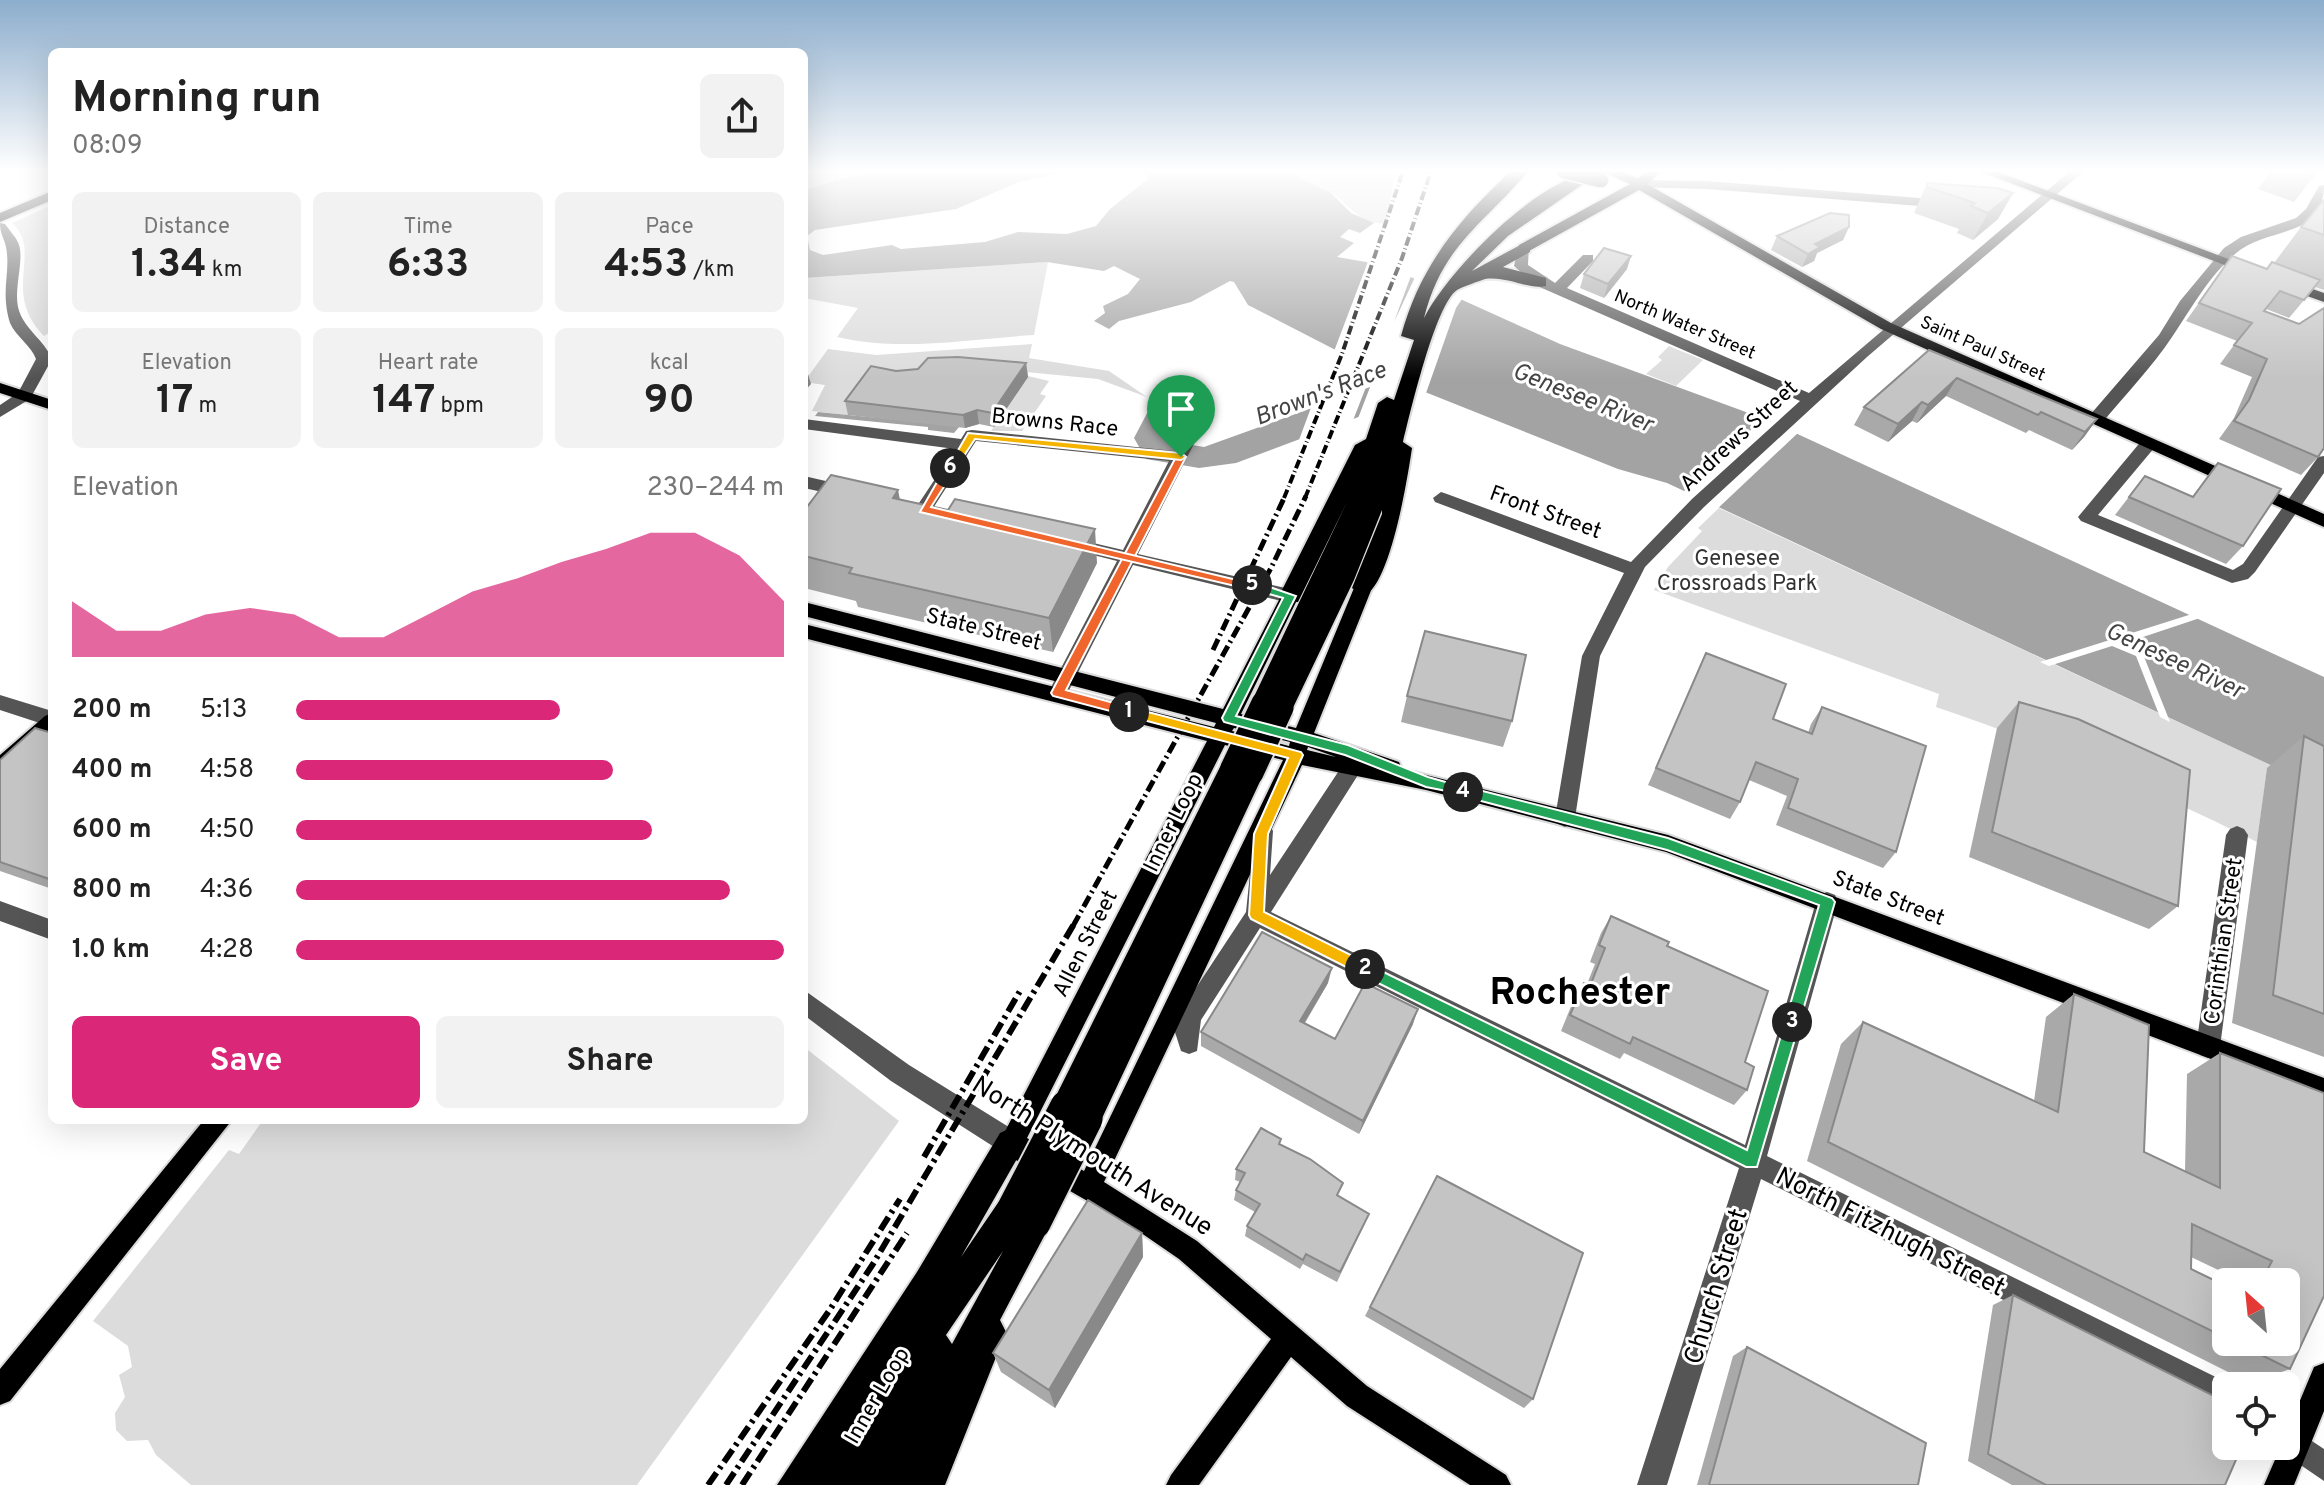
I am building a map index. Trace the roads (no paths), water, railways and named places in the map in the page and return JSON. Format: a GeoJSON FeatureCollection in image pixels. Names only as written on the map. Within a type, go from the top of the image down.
{"type":"FeatureCollection","features":[{"type":"Feature","properties":{"kind":"highway"},"geometry":{"type":"LineString","coordinates":[[1440,286],[1454,240]]}},
{"type":"Feature","properties":{"kind":"highway","name":"Inner Loop"},"geometry":{"type":"LineString","coordinates":[[1394,408],[1410,336],[1454,259],[1476,240]]}},
{"type":"Feature","properties":{"kind":"highway","name":"Inner Loop"},"geometry":{"type":"LineString","coordinates":[[893,1485],[1077,1113],[1272,706],[1435,314],[1440,286],[1493,240]]}},
{"type":"Feature","properties":{"kind":"highway"},"geometry":{"type":"LineString","coordinates":[[1467,280],[1524,248]]}},
{"type":"Feature","properties":{"kind":"highway"},"geometry":{"type":"LineString","coordinates":[[1440,286],[1501,271],[1540,282]]}},
{"type":"Feature","properties":{"kind":"highway"},"geometry":{"type":"LineString","coordinates":[[1363,588],[1398,494],[1394,408]]}},
{"type":"Feature","properties":{"kind":"highway"},"geometry":{"type":"LineString","coordinates":[[1290,596],[1349,473],[1394,408]]}},
{"type":"Feature","properties":{"kind":"highway"},"geometry":{"type":"LineString","coordinates":[[794,1485],[920,1296],[1011,1143]]}},
{"type":"Feature","properties":{"kind":"highway"},"geometry":{"type":"LineString","coordinates":[[826,1485],[1024,1216]]}},
{"type":"Feature","properties":{"kind":"highway"},"geometry":{"type":"LineString","coordinates":[[928,1485],[1024,1216]]}},
{"type":"Feature","properties":{"kind":"highway","name":"Inner Loop"},"geometry":{"type":"LineString","coordinates":[[859,1485],[1024,1216]]}},
{"type":"Feature","properties":{"kind":"main road"},"geometry":{"type":"LineString","coordinates":[[1524,248],[1538,240]]}},
{"type":"Feature","properties":{"kind":"main road","name":"Saint Paul Street"},"geometry":{"type":"LineString","coordinates":[[1737,240],[1891,329],[2324,521]]}},
{"type":"Feature","properties":{"kind":"main road"},"geometry":{"type":"LineString","coordinates":[[2171,240],[2324,298]]}},
{"type":"Feature","properties":{"kind":"main road"},"geometry":{"type":"LineString","coordinates":[[0,388],[48,404]]}},
{"type":"Feature","properties":{"kind":"main road"},"geometry":{"type":"LineString","coordinates":[[1089,1187],[1300,747],[1337,645],[1363,588]]}},
{"type":"Feature","properties":{"kind":"main road","name":"Allen Street"},"geometry":{"type":"LineString","coordinates":[[1011,1143],[1290,596]]}},
{"type":"Feature","properties":{"kind":"main road","name":"State Street"},"geometry":{"type":"LineString","coordinates":[[808,610],[1062,684],[1300,747],[1360,754],[1426,782]]}},
{"type":"Feature","properties":{"kind":"main road","name":"State Street"},"geometry":{"type":"LineString","coordinates":[[808,632],[1062,684]]}},
{"type":"Feature","properties":{"kind":"main road"},"geometry":{"type":"LineString","coordinates":[[0,767],[48,724]]}},
{"type":"Feature","properties":{"kind":"main road","name":"State Street"},"geometry":{"type":"LineString","coordinates":[[1300,747],[1351,769],[1426,782],[1668,844],[2324,1090]]}},
{"type":"Feature","properties":{"kind":"main road"},"geometry":{"type":"LineString","coordinates":[[0,1391],[217,1124]]}},
{"type":"Feature","properties":{"kind":"main road","name":"North Plymouth Avenue"},"geometry":{"type":"LineString","coordinates":[[1011,1143],[1089,1187],[1204,1261],[1371,1406],[1496,1485]]}},
{"type":"Feature","properties":{"kind":"main road"},"geometry":{"type":"LineString","coordinates":[[1181,1485],[1289,1337]]}},
{"type":"Feature","properties":{"kind":"main road"},"geometry":{"type":"LineString","coordinates":[[2300,1424],[2324,1377]]}},
{"type":"Feature","properties":{"kind":"main road"},"geometry":{"type":"LineString","coordinates":[[2279,1485],[2286,1460]]}},
{"type":"Feature","properties":{"kind":"street"},"geometry":{"type":"LineString","coordinates":[[0,412],[24,396],[44,359],[13,314],[9,292],[13,246],[9,240]]}},
{"type":"Feature","properties":{"kind":"street","name":"Andrews Street"},"geometry":{"type":"LineString","coordinates":[[1565,818],[1591,656],[1634,570],[1698,503],[1986,240]]}},
{"type":"Feature","properties":{"kind":"street"},"geometry":{"type":"LineString","coordinates":[[2096,419],[2165,337],[2185,304],[2222,259],[2246,240]]}},
{"type":"Feature","properties":{"kind":"street"},"geometry":{"type":"LineString","coordinates":[[1524,248],[1521,266],[1540,282]]}},
{"type":"Feature","properties":{"kind":"street"},"geometry":{"type":"LineString","coordinates":[[1557,290],[1588,258]]}},
{"type":"Feature","properties":{"kind":"street","name":"North Water Street"},"geometry":{"type":"LineString","coordinates":[[1540,282],[1811,400]]}},
{"type":"Feature","properties":{"kind":"street","name":"Browns Race"},"geometry":{"type":"LineString","coordinates":[[808,424],[969,440],[1134,451],[1184,449],[1126,557]]}},
{"type":"Feature","properties":{"kind":"street"},"geometry":{"type":"LineString","coordinates":[[947,515],[916,507],[969,440]]}},
{"type":"Feature","properties":{"kind":"street"},"geometry":{"type":"LineString","coordinates":[[2149,443],[2087,517],[2222,575],[2237,576],[2249,568],[2324,461]]}},
{"type":"Feature","properties":{"kind":"street"},"geometry":{"type":"LineString","coordinates":[[808,483],[864,495]]}},
{"type":"Feature","properties":{"kind":"street","name":"Front Street"},"geometry":{"type":"LineString","coordinates":[[1441,498],[1634,570]]}},
{"type":"Feature","properties":{"kind":"street"},"geometry":{"type":"LineString","coordinates":[[1052,539],[1290,596]]}},
{"type":"Feature","properties":{"kind":"street"},"geometry":{"type":"LineString","coordinates":[[1062,684],[1126,557]]}},
{"type":"Feature","properties":{"kind":"street"},"geometry":{"type":"LineString","coordinates":[[0,702],[48,719]]}},
{"type":"Feature","properties":{"kind":"street"},"geometry":{"type":"LineString","coordinates":[[1189,1043],[1186,1029],[1189,1020],[1351,769]]}},
{"type":"Feature","properties":{"kind":"street"},"geometry":{"type":"LineString","coordinates":[[1256,915],[1263,826]]}},
{"type":"Feature","properties":{"kind":"street","name":"Corinthian Street"},"geometry":{"type":"LineString","coordinates":[[2208,1047],[2237,835]]}},
{"type":"Feature","properties":{"kind":"street","name":"Church Street"},"geometry":{"type":"LineString","coordinates":[[1652,1485],[1752,1161],[1827,902]]}},
{"type":"Feature","properties":{"kind":"street"},"geometry":{"type":"LineString","coordinates":[[0,911],[48,929]]}},
{"type":"Feature","properties":{"kind":"street","name":"North Fitzhugh Street"},"geometry":{"type":"LineString","coordinates":[[1256,915],[2212,1390]]}},
{"type":"Feature","properties":{"kind":"street","name":"North Plymouth Avenue"},"geometry":{"type":"LineString","coordinates":[[808,1004],[900,1073],[1011,1143]]}},
{"type":"Feature","properties":{"kind":"street"},"geometry":{"type":"LineString","coordinates":[[2300,1449],[2324,1467]]}},
{"type":"Feature","properties":{"kind":"water","name":"Genesee River"},"geometry":{"type":"Polygon","coordinates":[[[991,240],[1348,240],[1354,243],[1337,257],[1366,262],[1416,279],[1560,344],[1765,419],[2324,677],[2324,790],[1667,483],[1618,469],[1425,392],[1236,463],[1199,468],[1146,459],[1134,438],[1154,400],[1160,400],[1161,437],[1175,437],[1175,442],[1204,447],[1392,379],[1248,305],[1234,282],[1230,281],[1191,302],[1119,321],[1109,329],[1094,321],[1105,313],[1103,306],[1128,294],[1140,279],[1114,266],[1104,271],[1047,262],[808,278],[808,241],[810,250],[823,255],[892,245],[901,249],[991,240]]]}},
{"type":"Feature","properties":{"kind":"water"},"geometry":{"type":"Polygon","coordinates":[[[818,412],[959,427],[954,433],[928,430],[928,427],[815,416],[818,412]]]}},
{"type":"Feature","properties":{"kind":"railway"},"geometry":{"type":"LineString","coordinates":[[1284,498],[1342,354],[1380,240]]}},
{"type":"Feature","properties":{"kind":"railway"},"geometry":{"type":"LineString","coordinates":[[1305,498],[1408,240]]}},
{"type":"Feature","properties":{"kind":"railway"},"geometry":{"type":"LineString","coordinates":[[1213,650],[1285,496]]}},
{"type":"Feature","properties":{"kind":"railway"},"geometry":{"type":"LineString","coordinates":[[1073,926],[1271,568],[1306,496]]}},
{"type":"Feature","properties":{"kind":"railway"},"geometry":{"type":"LineString","coordinates":[[726,1485],[873,1264],[1074,924]]}},
{"type":"Feature","properties":{"kind":"railway"},"geometry":{"type":"LineString","coordinates":[[924,1157],[1020,991]]}},
{"type":"Feature","properties":{"kind":"railway"},"geometry":{"type":"LineString","coordinates":[[708,1485],[829,1311],[900,1199]]}},
{"type":"Feature","properties":{"kind":"railway"},"geometry":{"type":"LineString","coordinates":[[742,1485],[907,1233]]}},
{"type":"Feature","properties":{"kind":"district","name":"Rochester"},"geometry":{"type":"Point","coordinates":[1580,991]}},
{"type":"Feature","properties":{"kind":"water label","name":"Brown's Race"},"geometry":{"type":"Point","coordinates":[1320,393]}},
{"type":"Feature","properties":{"kind":"park label","name":"Genesee Crossroads Park"},"geometry":{"type":"Point","coordinates":[1737,570]}}]}
